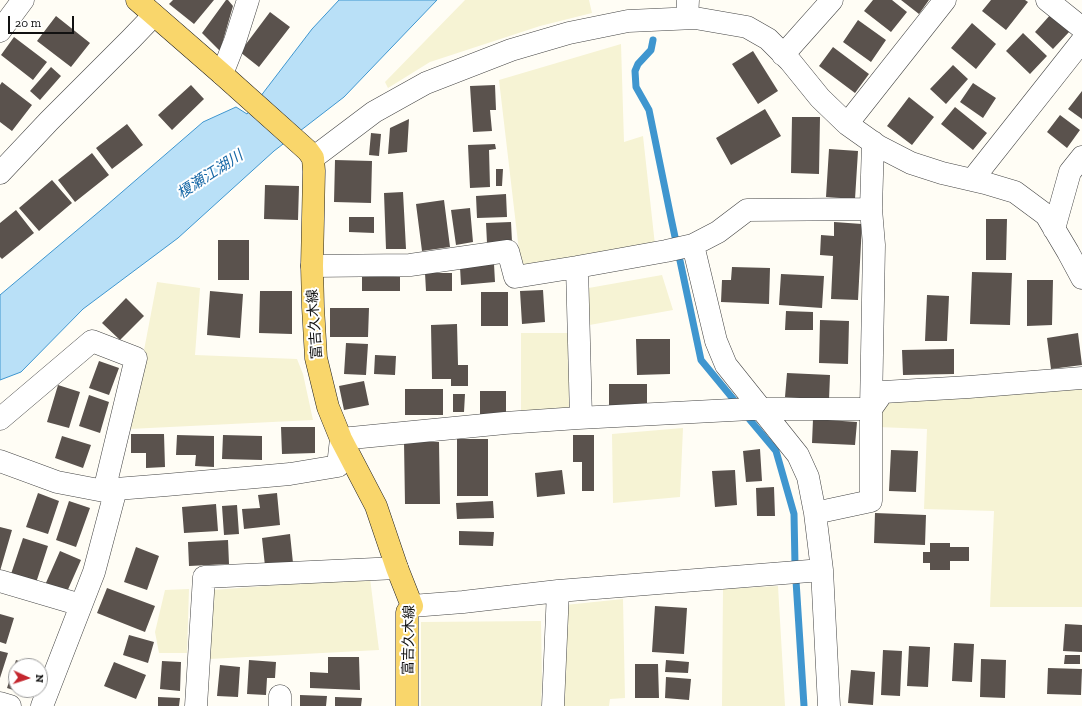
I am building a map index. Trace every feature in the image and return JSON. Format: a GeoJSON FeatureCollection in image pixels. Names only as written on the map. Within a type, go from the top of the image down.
{"type":"FeatureCollection","features":[{"type":"Feature","properties":{"kind":"main road"},"geometry":{"type":"LineString","coordinates":[[137,0],[222,74],[306,151]]}},
{"type":"Feature","properties":{"kind":"main road","name":"富吉久木線"},"geometry":{"type":"LineString","coordinates":[[306,151],[314,171],[312,266],[316,358],[328,407],[341,439],[376,506],[397,568],[412,606],[407,612],[407,706]]}},
{"type":"Feature","properties":{"kind":"street"},"geometry":{"type":"LineString","coordinates":[[0,31],[23,0]]}},
{"type":"Feature","properties":{"kind":"street"},"geometry":{"type":"LineString","coordinates":[[222,74],[235,41],[248,0]]}},
{"type":"Feature","properties":{"kind":"street"},"geometry":{"type":"LineString","coordinates":[[783,55],[832,0]]}},
{"type":"Feature","properties":{"kind":"street"},"geometry":{"type":"LineString","coordinates":[[847,124],[945,0]]}},
{"type":"Feature","properties":{"kind":"street"},"geometry":{"type":"LineString","coordinates":[[1048,0],[1082,28]]}},
{"type":"Feature","properties":{"kind":"street"},"geometry":{"type":"LineString","coordinates":[[306,151],[426,84],[511,50],[569,33],[687,9],[695,18],[747,27],[768,39],[790,61],[820,98],[847,124],[878,146],[911,163],[942,173],[1015,192],[1046,215],[1082,278]]}},
{"type":"Feature","properties":{"kind":"street"},"geometry":{"type":"LineString","coordinates":[[0,173],[49,121],[132,39],[154,15]]}},
{"type":"Feature","properties":{"kind":"street"},"geometry":{"type":"LineString","coordinates":[[972,180],[1082,41]]}},
{"type":"Feature","properties":{"kind":"street"},"geometry":{"type":"LineString","coordinates":[[815,513],[871,501],[874,245],[871,209],[873,142]]}},
{"type":"Feature","properties":{"kind":"street"},"geometry":{"type":"LineString","coordinates":[[1054,229],[1070,172],[1082,156]]}},
{"type":"Feature","properties":{"kind":"street"},"geometry":{"type":"LineString","coordinates":[[312,266],[410,265],[508,251],[515,277],[682,248],[718,232],[747,210],[871,209]]}},
{"type":"Feature","properties":{"kind":"street"},"geometry":{"type":"LineString","coordinates":[[682,248],[726,365],[756,409],[798,455],[808,477],[815,513],[829,706]]}},
{"type":"Feature","properties":{"kind":"street"},"geometry":{"type":"LineString","coordinates":[[578,267],[581,418]]}},
{"type":"Feature","properties":{"kind":"street"},"geometry":{"type":"LineString","coordinates":[[0,419],[92,341],[136,358],[94,572],[42,706]]}},
{"type":"Feature","properties":{"kind":"street"},"geometry":{"type":"LineString","coordinates":[[871,409],[883,392],[1082,378]]}},
{"type":"Feature","properties":{"kind":"street"},"geometry":{"type":"LineString","coordinates":[[0,461],[57,482],[110,490],[290,474],[338,466],[341,439],[505,423],[581,418],[756,409],[871,409]]}},
{"type":"Feature","properties":{"kind":"street"},"geometry":{"type":"LineString","coordinates":[[196,706],[204,577],[397,568]]}},
{"type":"Feature","properties":{"kind":"street"},"geometry":{"type":"LineString","coordinates":[[412,606],[463,602],[558,591],[820,570]]}},
{"type":"Feature","properties":{"kind":"street"},"geometry":{"type":"LineString","coordinates":[[0,581],[81,605]]}},
{"type":"Feature","properties":{"kind":"street"},"geometry":{"type":"LineString","coordinates":[[552,706],[558,591]]}},
{"type":"Feature","properties":{"kind":"street"},"geometry":{"type":"LineString","coordinates":[[0,703],[10,706]]}},
{"type":"Feature","properties":{"kind":"shaded area"},"geometry":{"type":"Polygon","coordinates":[[[465,0],[589,0],[592,13],[540,26],[430,62],[388,88],[385,82],[465,0]]]}},
{"type":"Feature","properties":{"kind":"shaded area"},"geometry":{"type":"Polygon","coordinates":[[[621,44],[624,142],[643,136],[655,245],[521,268],[499,80],[621,44]]]}},
{"type":"Feature","properties":{"kind":"shaded area"},"geometry":{"type":"Polygon","coordinates":[[[662,275],[673,310],[584,326],[583,289],[662,275]]]}},
{"type":"Feature","properties":{"kind":"shaded area"},"geometry":{"type":"Polygon","coordinates":[[[157,282],[200,288],[195,355],[297,359],[303,374],[313,420],[129,429],[157,282]]]}},
{"type":"Feature","properties":{"kind":"shaded area"},"geometry":{"type":"Polygon","coordinates":[[[521,333],[570,333],[575,411],[521,415],[521,333]]]}},
{"type":"Feature","properties":{"kind":"shaded area"},"geometry":{"type":"Polygon","coordinates":[[[1082,389],[1082,607],[990,607],[994,511],[924,509],[927,429],[878,427],[878,413],[893,398],[1082,389]]]}},
{"type":"Feature","properties":{"kind":"shaded area"},"geometry":{"type":"Polygon","coordinates":[[[683,428],[680,497],[613,503],[612,434],[683,428]]]}},
{"type":"Feature","properties":{"kind":"shaded area"},"geometry":{"type":"Polygon","coordinates":[[[370,578],[379,650],[209,659],[213,590],[370,578]]]}},
{"type":"Feature","properties":{"kind":"shaded area"},"geometry":{"type":"Polygon","coordinates":[[[778,586],[785,706],[722,706],[723,589],[778,586]]]}},
{"type":"Feature","properties":{"kind":"shaded area"},"geometry":{"type":"Polygon","coordinates":[[[189,589],[187,653],[159,653],[155,632],[165,590],[189,589]]]}},
{"type":"Feature","properties":{"kind":"shaded area"},"geometry":{"type":"Polygon","coordinates":[[[623,599],[625,698],[610,699],[609,706],[562,706],[565,605],[623,599]]]}},
{"type":"Feature","properties":{"kind":"shaded area"},"geometry":{"type":"Polygon","coordinates":[[[541,621],[541,706],[421,706],[421,622],[541,621]]]}},
{"type":"Feature","properties":{"kind":"water","name":"榎瀬江湖川"},"geometry":{"type":"Polygon","coordinates":[[[339,0],[437,0],[344,97],[274,151],[178,238],[83,309],[21,372],[0,380],[0,295],[203,122],[236,107],[247,114],[312,29],[339,0]]]}},
{"type":"Feature","properties":{"kind":"building"},"geometry":{"type":"Polygon","coordinates":[[[173,0],[214,0],[194,24],[169,4],[173,0]]]}},
{"type":"Feature","properties":{"kind":"building"},"geometry":{"type":"Polygon","coordinates":[[[226,0],[228,0],[233,6],[220,51],[202,33],[226,0]]]}},
{"type":"Feature","properties":{"kind":"building"},"geometry":{"type":"Polygon","coordinates":[[[873,0],[892,0],[907,12],[891,32],[864,11],[873,0]]]}},
{"type":"Feature","properties":{"kind":"building"},"geometry":{"type":"Polygon","coordinates":[[[901,0],[929,0],[919,14],[901,0]]]}},
{"type":"Feature","properties":{"kind":"building"},"geometry":{"type":"Polygon","coordinates":[[[991,0],[1025,0],[1028,2],[1006,30],[982,11],[991,0]]]}},
{"type":"Feature","properties":{"kind":"building"},"geometry":{"type":"Polygon","coordinates":[[[270,12],[290,27],[259,67],[240,52],[270,12]]]}},
{"type":"Feature","properties":{"kind":"building"},"geometry":{"type":"Polygon","coordinates":[[[1051,14],[1070,31],[1053,49],[1035,32],[1051,14]]]}},
{"type":"Feature","properties":{"kind":"building"},"geometry":{"type":"Polygon","coordinates":[[[56,16],[90,43],[71,67],[37,41],[56,16]]]}},
{"type":"Feature","properties":{"kind":"building"},"geometry":{"type":"Polygon","coordinates":[[[858,20],[886,40],[871,62],[843,42],[858,20]]]}},
{"type":"Feature","properties":{"kind":"building"},"geometry":{"type":"Polygon","coordinates":[[[972,23],[996,44],[976,69],[951,48],[972,23]]]}},
{"type":"Feature","properties":{"kind":"building"},"geometry":{"type":"Polygon","coordinates":[[[1023,33],[1047,56],[1030,74],[1006,51],[1023,33]]]}},
{"type":"Feature","properties":{"kind":"building"},"geometry":{"type":"Polygon","coordinates":[[[14,37],[47,62],[33,80],[1,55],[14,37]]]}},
{"type":"Feature","properties":{"kind":"building"},"geometry":{"type":"Polygon","coordinates":[[[833,47],[869,74],[855,93],[819,66],[833,47]]]}},
{"type":"Feature","properties":{"kind":"building"},"geometry":{"type":"Polygon","coordinates":[[[753,51],[778,91],[758,104],[732,64],[753,51]]]}},
{"type":"Feature","properties":{"kind":"building"},"geometry":{"type":"Polygon","coordinates":[[[953,65],[968,79],[946,104],[930,89],[953,65]]]}},
{"type":"Feature","properties":{"kind":"building"},"geometry":{"type":"Polygon","coordinates":[[[51,67],[61,76],[40,100],[30,91],[51,67]]]}},
{"type":"Feature","properties":{"kind":"building"},"geometry":{"type":"Polygon","coordinates":[[[2,82],[32,105],[12,131],[0,122],[0,85],[2,82]]]}},
{"type":"Feature","properties":{"kind":"building"},"geometry":{"type":"Polygon","coordinates":[[[973,83],[996,98],[983,118],[960,102],[973,83]]]}},
{"type":"Feature","properties":{"kind":"building"},"geometry":{"type":"Polygon","coordinates":[[[191,85],[204,99],[172,130],[158,115],[191,85]]]}},
{"type":"Feature","properties":{"kind":"building"},"geometry":{"type":"Polygon","coordinates":[[[495,85],[496,110],[490,110],[492,131],[473,132],[470,86],[495,85]]]}},
{"type":"Feature","properties":{"kind":"building"},"geometry":{"type":"Polygon","coordinates":[[[1082,91],[1082,119],[1068,109],[1082,91]]]}},
{"type":"Feature","properties":{"kind":"building"},"geometry":{"type":"Polygon","coordinates":[[[909,97],[934,117],[912,145],[887,126],[909,97]]]}},
{"type":"Feature","properties":{"kind":"building"},"geometry":{"type":"Polygon","coordinates":[[[955,107],[987,133],[973,150],[941,124],[955,107]]]}},
{"type":"Feature","properties":{"kind":"building"},"geometry":{"type":"Polygon","coordinates":[[[765,109],[781,136],[731,165],[716,138],[765,109]]]}},
{"type":"Feature","properties":{"kind":"building"},"geometry":{"type":"Polygon","coordinates":[[[1060,115],[1080,130],[1067,148],[1047,132],[1060,115]]]}},
{"type":"Feature","properties":{"kind":"building"},"geometry":{"type":"Polygon","coordinates":[[[792,117],[820,117],[819,174],[791,173],[792,117]]]}},
{"type":"Feature","properties":{"kind":"building"},"geometry":{"type":"Polygon","coordinates":[[[409,119],[407,152],[388,154],[390,128],[409,119]]]}},
{"type":"Feature","properties":{"kind":"building"},"geometry":{"type":"Polygon","coordinates":[[[127,124],[143,145],[112,169],[96,148],[127,124]]]}},
{"type":"Feature","properties":{"kind":"building"},"geometry":{"type":"Polygon","coordinates":[[[371,133],[381,134],[379,156],[369,155],[371,133]]]}},
{"type":"Feature","properties":{"kind":"building"},"geometry":{"type":"Polygon","coordinates":[[[495,144],[496,149],[489,150],[490,187],[470,188],[468,145],[495,144]]]}},
{"type":"Feature","properties":{"kind":"building"},"geometry":{"type":"Polygon","coordinates":[[[829,149],[858,151],[855,199],[826,197],[829,149]]]}},
{"type":"Feature","properties":{"kind":"building"},"geometry":{"type":"Polygon","coordinates":[[[92,153],[109,175],[75,202],[58,180],[92,153]]]}},
{"type":"Feature","properties":{"kind":"building"},"geometry":{"type":"Polygon","coordinates":[[[335,160],[372,161],[371,203],[334,202],[335,160]]]}},
{"type":"Feature","properties":{"kind":"building"},"geometry":{"type":"Polygon","coordinates":[[[496,169],[503,169],[502,186],[496,186],[496,169]]]}},
{"type":"Feature","properties":{"kind":"building"},"geometry":{"type":"Polygon","coordinates":[[[52,180],[72,203],[39,231],[19,208],[52,180]]]}},
{"type":"Feature","properties":{"kind":"building"},"geometry":{"type":"Polygon","coordinates":[[[265,185],[299,186],[298,220],[264,219],[265,185]]]}},
{"type":"Feature","properties":{"kind":"building"},"geometry":{"type":"Polygon","coordinates":[[[403,192],[406,249],[386,249],[384,193],[403,192]]]}},
{"type":"Feature","properties":{"kind":"building"},"geometry":{"type":"Polygon","coordinates":[[[506,194],[507,217],[477,218],[476,196],[506,194]]]}},
{"type":"Feature","properties":{"kind":"building"},"geometry":{"type":"Polygon","coordinates":[[[444,200],[450,247],[422,251],[416,204],[444,200]]]}},
{"type":"Feature","properties":{"kind":"building"},"geometry":{"type":"Polygon","coordinates":[[[470,208],[473,242],[456,245],[451,210],[470,208]]]}},
{"type":"Feature","properties":{"kind":"building"},"geometry":{"type":"Polygon","coordinates":[[[16,210],[34,233],[2,259],[0,257],[0,223],[16,210]]]}},
{"type":"Feature","properties":{"kind":"building"},"geometry":{"type":"Polygon","coordinates":[[[349,217],[374,217],[374,233],[349,232],[349,217]]]}},
{"type":"Feature","properties":{"kind":"building"},"geometry":{"type":"Polygon","coordinates":[[[986,219],[1007,219],[1006,260],[986,260],[986,219]]]}},
{"type":"Feature","properties":{"kind":"building"},"geometry":{"type":"Polygon","coordinates":[[[511,222],[512,242],[487,243],[486,223],[511,222]]]}},
{"type":"Feature","properties":{"kind":"building"},"geometry":{"type":"Polygon","coordinates":[[[834,222],[862,224],[858,300],[831,299],[833,256],[820,255],[821,235],[834,236],[834,222]]]}},
{"type":"Feature","properties":{"kind":"building"},"geometry":{"type":"Polygon","coordinates":[[[218,240],[249,240],[249,280],[218,280],[218,240]]]}},
{"type":"Feature","properties":{"kind":"building"},"geometry":{"type":"Polygon","coordinates":[[[494,264],[495,282],[461,285],[460,267],[494,264]]]}},
{"type":"Feature","properties":{"kind":"building"},"geometry":{"type":"Polygon","coordinates":[[[732,267],[770,268],[769,304],[721,302],[722,280],[731,280],[732,267]]]}},
{"type":"Feature","properties":{"kind":"building"},"geometry":{"type":"Polygon","coordinates":[[[972,272],[1012,273],[1010,325],[970,324],[972,272]]]}},
{"type":"Feature","properties":{"kind":"building"},"geometry":{"type":"Polygon","coordinates":[[[425,273],[452,273],[452,291],[426,291],[425,273]]]}},
{"type":"Feature","properties":{"kind":"building"},"geometry":{"type":"Polygon","coordinates":[[[781,274],[824,276],[822,308],[779,305],[781,274]]]}},
{"type":"Feature","properties":{"kind":"building"},"geometry":{"type":"Polygon","coordinates":[[[362,276],[400,277],[400,291],[362,291],[362,276]]]}},
{"type":"Feature","properties":{"kind":"building"},"geometry":{"type":"Polygon","coordinates":[[[1027,280],[1053,280],[1052,325],[1027,326],[1027,280]]]}},
{"type":"Feature","properties":{"kind":"building"},"geometry":{"type":"Polygon","coordinates":[[[543,290],[545,322],[522,324],[520,291],[543,290]]]}},
{"type":"Feature","properties":{"kind":"building"},"geometry":{"type":"Polygon","coordinates":[[[210,291],[243,294],[240,338],[207,335],[210,291]]]}},
{"type":"Feature","properties":{"kind":"building"},"geometry":{"type":"Polygon","coordinates":[[[260,291],[292,291],[292,334],[259,333],[260,291]]]}},
{"type":"Feature","properties":{"kind":"building"},"geometry":{"type":"Polygon","coordinates":[[[481,292],[508,292],[508,326],[481,326],[481,292]]]}},
{"type":"Feature","properties":{"kind":"building"},"geometry":{"type":"Polygon","coordinates":[[[927,295],[949,296],[947,341],[925,341],[927,295]]]}},
{"type":"Feature","properties":{"kind":"building"},"geometry":{"type":"Polygon","coordinates":[[[126,298],[144,316],[120,340],[102,323],[126,298]]]}},
{"type":"Feature","properties":{"kind":"building"},"geometry":{"type":"Polygon","coordinates":[[[330,308],[369,308],[368,337],[330,337],[330,308]]]}},
{"type":"Feature","properties":{"kind":"building"},"geometry":{"type":"Polygon","coordinates":[[[786,311],[813,312],[813,330],[785,330],[786,311]]]}},
{"type":"Feature","properties":{"kind":"building"},"geometry":{"type":"Polygon","coordinates":[[[820,320],[849,321],[848,364],[819,363],[820,320]]]}},
{"type":"Feature","properties":{"kind":"building"},"geometry":{"type":"Polygon","coordinates":[[[457,324],[458,365],[468,365],[468,386],[451,386],[451,379],[432,379],[431,325],[457,324]]]}},
{"type":"Feature","properties":{"kind":"building"},"geometry":{"type":"Polygon","coordinates":[[[1078,333],[1082,365],[1051,369],[1047,338],[1078,333]]]}},
{"type":"Feature","properties":{"kind":"building"},"geometry":{"type":"Polygon","coordinates":[[[636,339],[670,339],[670,374],[637,375],[636,339]]]}},
{"type":"Feature","properties":{"kind":"building"},"geometry":{"type":"Polygon","coordinates":[[[346,343],[368,344],[366,375],[344,374],[346,343]]]}},
{"type":"Feature","properties":{"kind":"building"},"geometry":{"type":"Polygon","coordinates":[[[954,349],[954,374],[903,375],[902,350],[954,349]]]}},
{"type":"Feature","properties":{"kind":"building"},"geometry":{"type":"Polygon","coordinates":[[[375,355],[396,356],[395,375],[374,374],[375,355]]]}},
{"type":"Feature","properties":{"kind":"building"},"geometry":{"type":"Polygon","coordinates":[[[99,361],[119,368],[109,395],[89,388],[99,361]]]}},
{"type":"Feature","properties":{"kind":"building"},"geometry":{"type":"Polygon","coordinates":[[[787,373],[830,375],[829,400],[785,397],[787,373]]]}},
{"type":"Feature","properties":{"kind":"building"},"geometry":{"type":"Polygon","coordinates":[[[364,381],[369,405],[344,410],[339,386],[364,381]]]}},
{"type":"Feature","properties":{"kind":"building"},"geometry":{"type":"Polygon","coordinates":[[[609,384],[647,384],[647,405],[609,405],[609,384]]]}},
{"type":"Feature","properties":{"kind":"building"},"geometry":{"type":"Polygon","coordinates":[[[58,385],[80,392],[69,428],[47,422],[58,385]]]}},
{"type":"Feature","properties":{"kind":"building"},"geometry":{"type":"Polygon","coordinates":[[[405,389],[443,389],[443,415],[405,415],[405,389]]]}},
{"type":"Feature","properties":{"kind":"building"},"geometry":{"type":"Polygon","coordinates":[[[480,391],[506,391],[506,414],[480,414],[480,391]]]}},
{"type":"Feature","properties":{"kind":"building"},"geometry":{"type":"Polygon","coordinates":[[[453,394],[465,394],[464,412],[453,412],[453,394]]]}},
{"type":"Feature","properties":{"kind":"building"},"geometry":{"type":"Polygon","coordinates":[[[89,395],[109,402],[100,433],[79,426],[89,395]]]}},
{"type":"Feature","properties":{"kind":"building"},"geometry":{"type":"Polygon","coordinates":[[[813,419],[857,422],[855,445],[812,443],[813,419]]]}},
{"type":"Feature","properties":{"kind":"building"},"geometry":{"type":"Polygon","coordinates":[[[281,427],[315,427],[315,453],[282,454],[281,427]]]}},
{"type":"Feature","properties":{"kind":"building"},"geometry":{"type":"Polygon","coordinates":[[[131,434],[164,434],[165,467],[146,468],[146,453],[131,453],[131,434]]]}},
{"type":"Feature","properties":{"kind":"building"},"geometry":{"type":"Polygon","coordinates":[[[177,435],[214,436],[214,467],[195,466],[196,455],[176,455],[177,435]]]}},
{"type":"Feature","properties":{"kind":"building"},"geometry":{"type":"Polygon","coordinates":[[[223,435],[262,436],[262,460],[222,459],[223,435]]]}},
{"type":"Feature","properties":{"kind":"building"},"geometry":{"type":"Polygon","coordinates":[[[573,435],[594,435],[594,491],[582,491],[582,462],[573,462],[573,435]]]}},
{"type":"Feature","properties":{"kind":"building"},"geometry":{"type":"Polygon","coordinates":[[[62,436],[91,445],[83,468],[55,458],[62,436]]]}},
{"type":"Feature","properties":{"kind":"building"},"geometry":{"type":"Polygon","coordinates":[[[457,439],[488,439],[488,496],[457,496],[457,439]]]}},
{"type":"Feature","properties":{"kind":"building"},"geometry":{"type":"Polygon","coordinates":[[[404,442],[439,442],[440,504],[405,504],[404,442]]]}},
{"type":"Feature","properties":{"kind":"building"},"geometry":{"type":"Polygon","coordinates":[[[760,449],[762,481],[746,482],[743,451],[760,449]]]}},
{"type":"Feature","properties":{"kind":"building"},"geometry":{"type":"Polygon","coordinates":[[[891,450],[918,451],[916,492],[889,491],[891,450]]]}},
{"type":"Feature","properties":{"kind":"building"},"geometry":{"type":"Polygon","coordinates":[[[562,470],[565,494],[537,497],[535,473],[562,470]]]}},
{"type":"Feature","properties":{"kind":"building"},"geometry":{"type":"Polygon","coordinates":[[[735,470],[737,505],[715,507],[712,471],[735,470]]]}},
{"type":"Feature","properties":{"kind":"building"},"geometry":{"type":"Polygon","coordinates":[[[774,487],[775,516],[757,516],[756,488],[774,487]]]}},
{"type":"Feature","properties":{"kind":"building"},"geometry":{"type":"Polygon","coordinates":[[[38,493],[59,501],[48,534],[26,527],[38,493]]]}},
{"type":"Feature","properties":{"kind":"building"},"geometry":{"type":"Polygon","coordinates":[[[277,493],[280,525],[244,529],[242,509],[260,508],[258,495],[277,493]]]}},
{"type":"Feature","properties":{"kind":"building"},"geometry":{"type":"Polygon","coordinates":[[[69,501],[90,508],[76,547],[56,540],[69,501]]]}},
{"type":"Feature","properties":{"kind":"building"},"geometry":{"type":"Polygon","coordinates":[[[493,501],[494,518],[457,519],[456,503],[493,501]]]}},
{"type":"Feature","properties":{"kind":"building"},"geometry":{"type":"Polygon","coordinates":[[[216,504],[218,531],[184,533],[182,507],[216,504]]]}},
{"type":"Feature","properties":{"kind":"building"},"geometry":{"type":"Polygon","coordinates":[[[237,505],[239,534],[224,535],[222,506],[237,505]]]}},
{"type":"Feature","properties":{"kind":"building"},"geometry":{"type":"Polygon","coordinates":[[[875,513],[926,515],[925,545],[874,543],[875,513]]]}},
{"type":"Feature","properties":{"kind":"building"},"geometry":{"type":"Polygon","coordinates":[[[0,527],[12,530],[0,571],[0,527]]]}},
{"type":"Feature","properties":{"kind":"building"},"geometry":{"type":"Polygon","coordinates":[[[459,531],[494,532],[493,546],[459,545],[459,531]]]}},
{"type":"Feature","properties":{"kind":"building"},"geometry":{"type":"Polygon","coordinates":[[[290,534],[293,563],[265,566],[262,538],[290,534]]]}},
{"type":"Feature","properties":{"kind":"building"},"geometry":{"type":"Polygon","coordinates":[[[23,538],[48,546],[35,586],[10,577],[23,538]]]}},
{"type":"Feature","properties":{"kind":"building"},"geometry":{"type":"Polygon","coordinates":[[[228,540],[229,564],[189,566],[188,542],[228,540]]]}},
{"type":"Feature","properties":{"kind":"building"},"geometry":{"type":"Polygon","coordinates":[[[930,543],[950,543],[950,547],[969,547],[969,561],[950,561],[950,570],[930,570],[930,563],[923,563],[923,552],[930,552],[930,543]]]}},
{"type":"Feature","properties":{"kind":"building"},"geometry":{"type":"Polygon","coordinates":[[[136,547],[159,556],[147,590],[124,582],[136,547]]]}},
{"type":"Feature","properties":{"kind":"building"},"geometry":{"type":"Polygon","coordinates":[[[60,551],[81,560],[66,594],[45,585],[60,551]]]}},
{"type":"Feature","properties":{"kind":"building"},"geometry":{"type":"Polygon","coordinates":[[[107,588],[155,606],[145,632],[97,613],[107,588]]]}},
{"type":"Feature","properties":{"kind":"building"},"geometry":{"type":"Polygon","coordinates":[[[655,606],[687,608],[684,654],[652,652],[655,606]]]}},
{"type":"Feature","properties":{"kind":"building"},"geometry":{"type":"Polygon","coordinates":[[[0,614],[14,618],[6,644],[0,642],[0,614]]]}},
{"type":"Feature","properties":{"kind":"building"},"geometry":{"type":"Polygon","coordinates":[[[1065,624],[1082,625],[1082,652],[1063,651],[1065,624]]]}},
{"type":"Feature","properties":{"kind":"building"},"geometry":{"type":"Polygon","coordinates":[[[129,635],[154,642],[148,663],[123,655],[129,635]]]}},
{"type":"Feature","properties":{"kind":"building"},"geometry":{"type":"Polygon","coordinates":[[[954,643],[974,644],[972,682],[952,681],[954,643]]]}},
{"type":"Feature","properties":{"kind":"building"},"geometry":{"type":"Polygon","coordinates":[[[909,646],[930,647],[928,687],[907,686],[909,646]]]}},
{"type":"Feature","properties":{"kind":"building"},"geometry":{"type":"Polygon","coordinates":[[[883,650],[902,651],[900,696],[881,695],[883,650]]]}},
{"type":"Feature","properties":{"kind":"building"},"geometry":{"type":"Polygon","coordinates":[[[0,651],[8,653],[0,678],[0,651]]]}},
{"type":"Feature","properties":{"kind":"building"},"geometry":{"type":"Polygon","coordinates":[[[1065,655],[1080,655],[1080,664],[1064,664],[1065,655]]]}},
{"type":"Feature","properties":{"kind":"building"},"geometry":{"type":"Polygon","coordinates":[[[328,657],[359,657],[360,690],[310,688],[310,672],[328,673],[328,657]]]}},
{"type":"Feature","properties":{"kind":"building"},"geometry":{"type":"Polygon","coordinates":[[[981,659],[1006,660],[1005,698],[980,697],[981,659]]]}},
{"type":"Feature","properties":{"kind":"building"},"geometry":{"type":"Polygon","coordinates":[[[249,660],[276,662],[275,678],[267,678],[266,695],[247,694],[249,660]]]}},
{"type":"Feature","properties":{"kind":"building"},"geometry":{"type":"Polygon","coordinates":[[[666,660],[689,662],[688,673],[665,672],[666,660]]]}},
{"type":"Feature","properties":{"kind":"building"},"geometry":{"type":"Polygon","coordinates":[[[162,661],[181,662],[180,691],[160,689],[162,661]]]}},
{"type":"Feature","properties":{"kind":"building"},"geometry":{"type":"Polygon","coordinates":[[[114,662],[146,675],[136,699],[104,686],[114,662]]]}},
{"type":"Feature","properties":{"kind":"building"},"geometry":{"type":"Polygon","coordinates":[[[635,664],[658,664],[659,698],[635,698],[635,664]]]}},
{"type":"Feature","properties":{"kind":"building"},"geometry":{"type":"Polygon","coordinates":[[[220,665],[240,667],[238,697],[217,696],[220,665]]]}},
{"type":"Feature","properties":{"kind":"building"},"geometry":{"type":"Polygon","coordinates":[[[1048,668],[1082,669],[1081,695],[1047,694],[1048,668]]]}},
{"type":"Feature","properties":{"kind":"building"},"geometry":{"type":"Polygon","coordinates":[[[851,670],[875,672],[873,705],[848,703],[851,670]]]}},
{"type":"Feature","properties":{"kind":"building"},"geometry":{"type":"Polygon","coordinates":[[[666,677],[691,679],[689,700],[665,698],[666,677]]]}},
{"type":"Feature","properties":{"kind":"building"},"geometry":{"type":"Polygon","coordinates":[[[300,695],[327,696],[326,706],[300,706],[300,695]]]}},
{"type":"Feature","properties":{"kind":"building"},"geometry":{"type":"Polygon","coordinates":[[[158,697],[180,698],[179,706],[158,706],[158,697]]]}},
{"type":"Feature","properties":{"kind":"building"},"geometry":{"type":"Polygon","coordinates":[[[335,697],[362,698],[361,706],[335,706],[335,697]]]}},
{"type":"Feature","properties":{"kind":"waterway"},"geometry":{"type":"LineString","coordinates":[[653,40],[651,50],[638,64],[635,71],[636,87],[649,110],[701,360],[739,406]]}},
{"type":"Feature","properties":{"kind":"waterway"},"geometry":{"type":"LineString","coordinates":[[745,414],[776,451],[794,514],[795,565],[804,706]]}}]}
